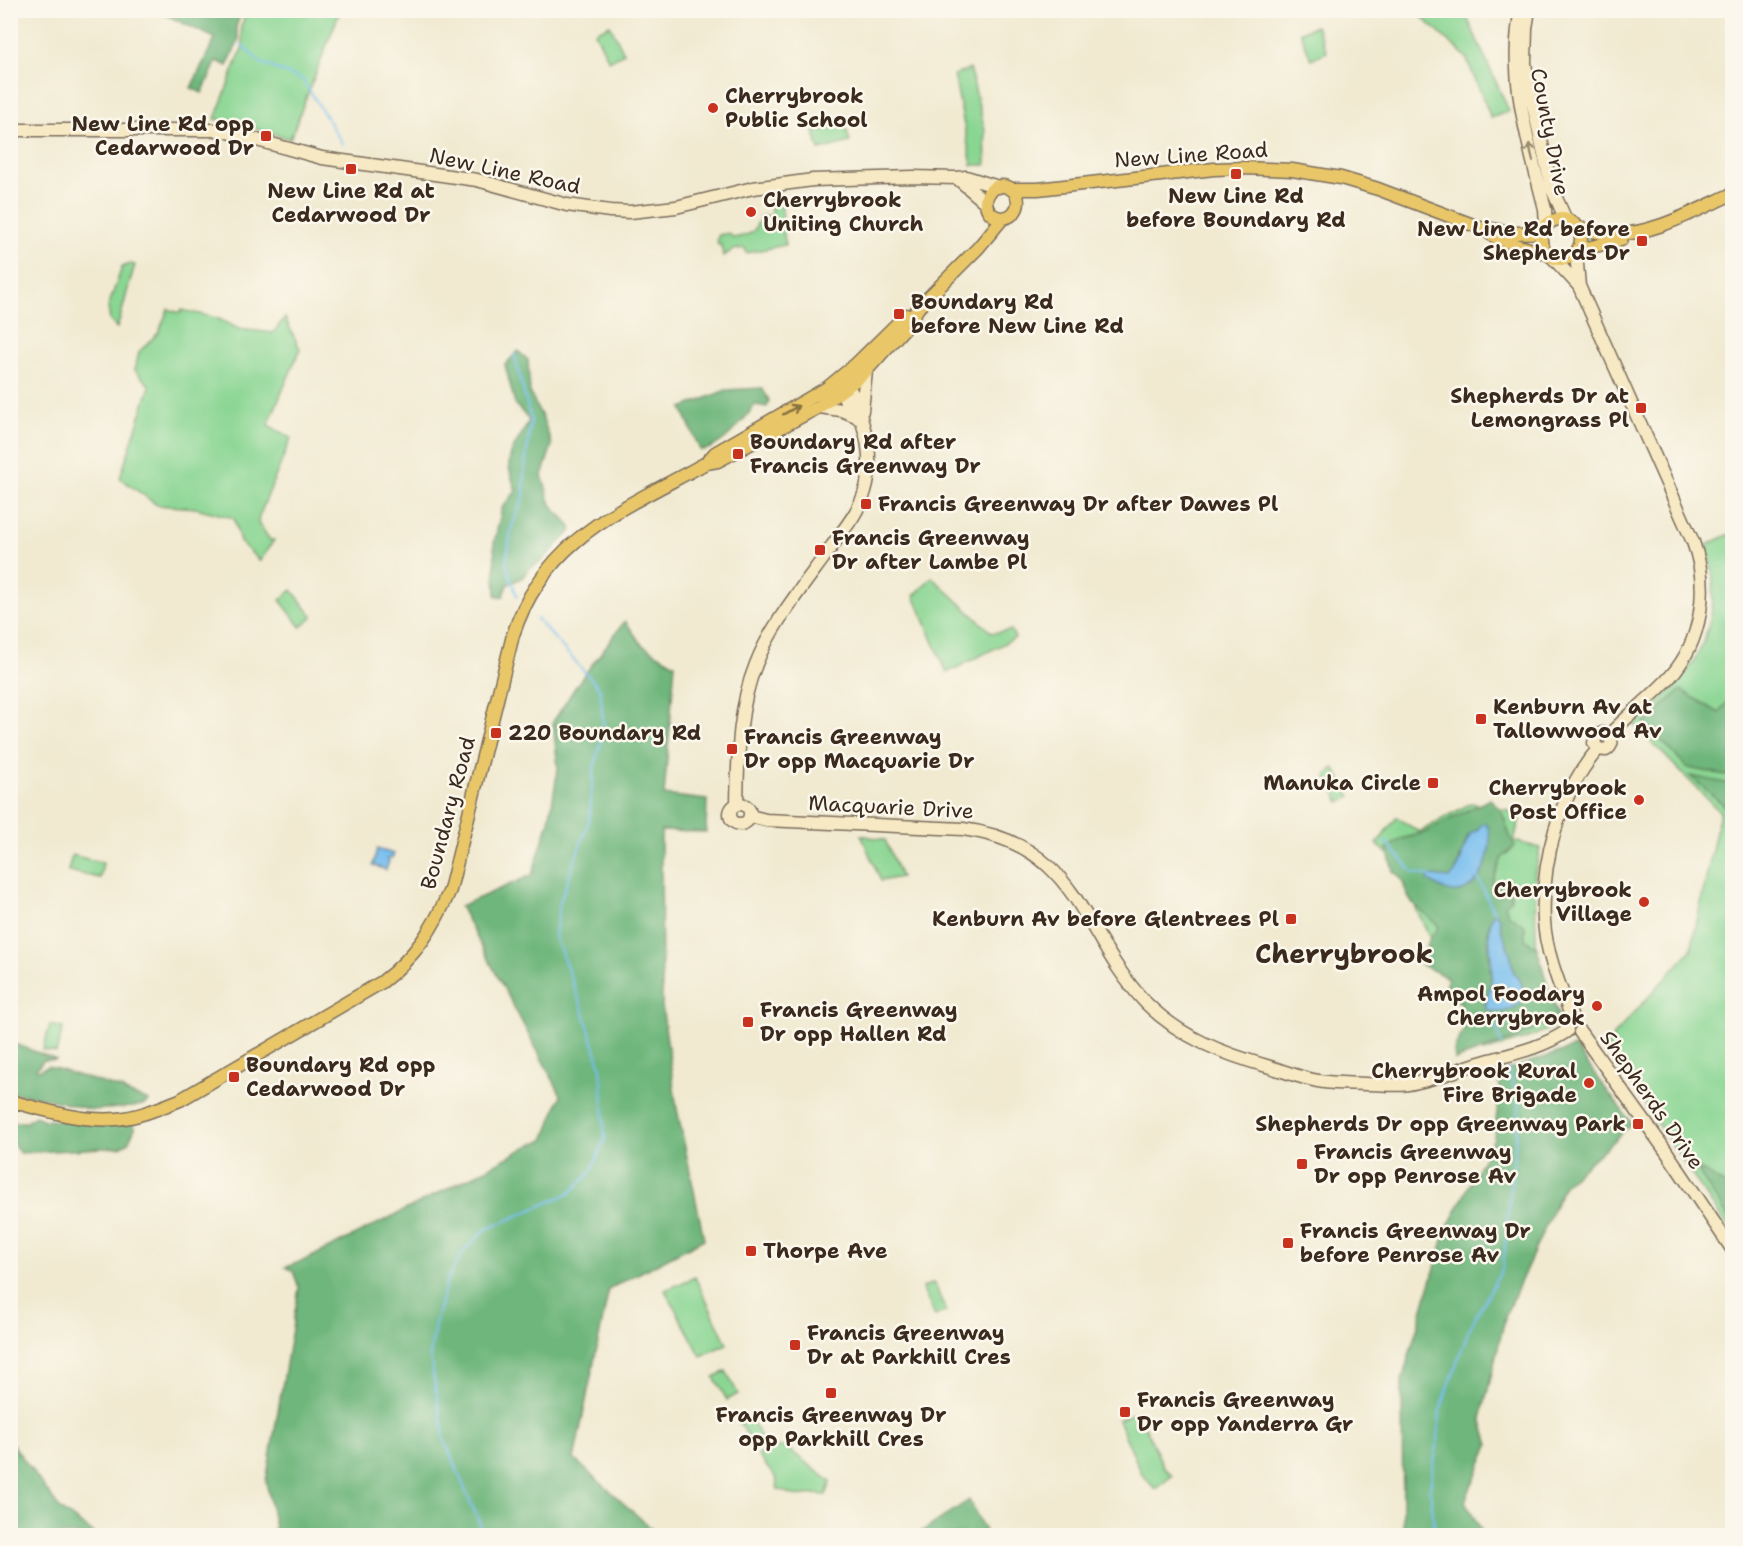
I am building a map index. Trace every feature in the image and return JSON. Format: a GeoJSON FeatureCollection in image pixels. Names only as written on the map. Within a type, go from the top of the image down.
{"type":"FeatureCollection","features":[{"type":"Feature","properties":{"kind":"main road","name":"County Drive"},"geometry":{"type":"LineString","coordinates":[[1521,10],[1517,29],[1517,80],[1545,209],[1545,229]]}},
{"type":"Feature","properties":{"kind":"main road","name":"County Drive"},"geometry":{"type":"LineString","coordinates":[[1529,10],[1525,63],[1528,82],[1552,189],[1566,220]]}},
{"type":"Feature","properties":{"kind":"main road","name":"New Line Road"},"geometry":{"type":"LineString","coordinates":[[10,130],[221,130],[322,158],[477,180],[567,205],[610,211],[630,212],[676,207],[753,188],[813,180],[966,177],[998,187]]}},
{"type":"Feature","properties":{"kind":"main road","name":"New Line Road"},"geometry":{"type":"LineString","coordinates":[[1012,189],[1038,189],[1214,169],[1292,170],[1341,178],[1378,189],[1481,228],[1497,238],[1550,256]]}},
{"type":"Feature","properties":{"kind":"main road"},"geometry":{"type":"LineString","coordinates":[[957,178],[988,208],[1003,218],[1013,214],[1018,204],[1038,189]]}},
{"type":"Feature","properties":{"kind":"main road"},"geometry":{"type":"LineString","coordinates":[[988,208],[989,193],[998,187],[1012,189],[1016,193],[1018,204]]}},
{"type":"Feature","properties":{"kind":"main road"},"geometry":{"type":"LineString","coordinates":[[1574,1031],[1566,1024],[1572,1017],[1555,972],[1544,921],[1545,877],[1554,838],[1568,795],[1587,762],[1598,749],[1606,750],[1610,746],[1612,740],[1609,735],[1667,680],[1690,648],[1701,609],[1702,590],[1697,551],[1579,286],[1541,244],[1545,229],[1556,220],[1566,220],[1577,227],[1612,234],[1636,231],[1679,218],[1732,194]]}},
{"type":"Feature","properties":{"kind":"main road"},"geometry":{"type":"LineString","coordinates":[[1550,256],[1565,259],[1577,251],[1602,243],[1658,233],[1732,203]]}},
{"type":"Feature","properties":{"kind":"main road","name":"Boundary Road"},"geometry":{"type":"LineString","coordinates":[[978,248],[988,208]]}},
{"type":"Feature","properties":{"kind":"main road","name":"Boundary Road"},"geometry":{"type":"LineString","coordinates":[[706,463],[718,461],[819,407],[842,386],[904,317],[918,308],[978,248],[1003,218]]}},
{"type":"Feature","properties":{"kind":"main road"},"geometry":{"type":"LineString","coordinates":[[1577,227],[1581,238],[1577,251],[1579,286]]}},
{"type":"Feature","properties":{"kind":"main road","name":"New Line Road"},"geometry":{"type":"LineString","coordinates":[[1481,228],[1516,233],[1545,229]]}},
{"type":"Feature","properties":{"kind":"main road","name":"Boundary Road"},"geometry":{"type":"LineString","coordinates":[[10,1101],[42,1110],[94,1118],[116,1119],[155,1110],[180,1100],[382,982],[401,968],[437,920],[450,890],[513,635],[528,597],[552,563],[576,539],[602,521],[706,463],[715,453],[805,402],[842,386],[866,371],[909,323],[918,308]]}},
{"type":"Feature","properties":{"kind":"main road"},"geometry":{"type":"LineString","coordinates":[[860,418],[866,371]]}},
{"type":"Feature","properties":{"kind":"main road"},"geometry":{"type":"LineString","coordinates":[[737,804],[742,720],[751,677],[760,654],[774,628],[849,523],[862,500],[870,462],[869,445],[860,418],[858,402],[842,386]]}},
{"type":"Feature","properties":{"kind":"main road"},"geometry":{"type":"LineString","coordinates":[[819,407],[841,410],[860,418]]}},
{"type":"Feature","properties":{"kind":"main road"},"geometry":{"type":"LineString","coordinates":[[737,804],[749,807],[750,816],[744,823],[738,824],[730,815],[731,809],[737,804]]}},
{"type":"Feature","properties":{"kind":"main road","name":"Macquarie Drive"},"geometry":{"type":"LineString","coordinates":[[750,816],[766,820],[963,829],[986,832],[1015,842],[1040,858],[1063,879],[1130,985],[1165,1019],[1184,1034],[1220,1052],[1312,1080],[1328,1083],[1409,1083],[1544,1044],[1574,1031]]}},
{"type":"Feature","properties":{"kind":"main road","name":"Shepherds Drive"},"geometry":{"type":"LineString","coordinates":[[1574,1031],[1666,1151],[1732,1249]]}},
{"type":"Feature","properties":{"kind":"green space"},"geometry":{"type":"Polygon","coordinates":[[[157,11],[242,11],[236,27],[239,40],[227,66],[217,61],[202,93],[191,88],[215,38],[157,11]]]}},
{"type":"Feature","properties":{"kind":"green space"},"geometry":{"type":"Polygon","coordinates":[[[247,11],[340,11],[290,139],[215,119],[243,46],[241,26],[247,11]]]}},
{"type":"Feature","properties":{"kind":"green space"},"geometry":{"type":"Polygon","coordinates":[[[1415,11],[1464,11],[1509,111],[1491,118],[1466,57],[1415,11]]]}},
{"type":"Feature","properties":{"kind":"green space"},"geometry":{"type":"Polygon","coordinates":[[[610,25],[624,53],[609,61],[595,32],[610,25]]]}},
{"type":"Feature","properties":{"kind":"green space"},"geometry":{"type":"Polygon","coordinates":[[[1316,26],[1327,52],[1311,59],[1300,32],[1316,26]]]}},
{"type":"Feature","properties":{"kind":"green space"},"geometry":{"type":"Polygon","coordinates":[[[970,69],[985,131],[986,165],[972,165],[954,75],[970,69]]]}},
{"type":"Feature","properties":{"kind":"green space"},"geometry":{"type":"Polygon","coordinates":[[[845,124],[850,142],[819,150],[814,132],[845,124]]]}},
{"type":"Feature","properties":{"kind":"green space"},"geometry":{"type":"Polygon","coordinates":[[[781,196],[785,245],[746,253],[745,248],[733,250],[723,256],[721,245],[718,245],[719,235],[729,233],[733,238],[751,232],[760,222],[759,217],[772,215],[769,198],[781,196]]]}},
{"type":"Feature","properties":{"kind":"green space"},"geometry":{"type":"Polygon","coordinates":[[[135,265],[117,328],[110,321],[108,307],[122,267],[135,265]]]}},
{"type":"Feature","properties":{"kind":"green space"},"geometry":{"type":"Polygon","coordinates":[[[168,309],[217,318],[239,329],[273,333],[285,318],[300,349],[268,425],[291,438],[259,517],[258,523],[270,540],[274,540],[260,561],[240,542],[234,518],[196,508],[157,505],[120,478],[150,386],[135,370],[139,352],[159,332],[168,309]]]}},
{"type":"Feature","properties":{"kind":"green space"},"geometry":{"type":"Polygon","coordinates":[[[518,351],[528,360],[530,393],[543,419],[552,445],[542,476],[551,504],[572,530],[541,562],[528,569],[523,577],[507,585],[503,597],[496,596],[494,543],[502,508],[516,491],[509,470],[510,457],[529,420],[515,404],[505,365],[518,351]]]}},
{"type":"Feature","properties":{"kind":"green space"},"geometry":{"type":"Polygon","coordinates":[[[762,388],[769,400],[767,407],[755,405],[723,440],[715,446],[700,450],[682,408],[726,390],[762,388]]]}},
{"type":"Feature","properties":{"kind":"green space"},"geometry":{"type":"Polygon","coordinates":[[[1732,533],[1732,1234],[1605,1045],[1691,950],[1720,812],[1634,724],[1678,683],[1699,651],[1711,618],[1713,600],[1713,582],[1707,545],[1732,533]]]}},
{"type":"Feature","properties":{"kind":"green space"},"geometry":{"type":"Polygon","coordinates":[[[932,577],[992,633],[1011,630],[1015,638],[947,673],[914,596],[932,577]]]}},
{"type":"Feature","properties":{"kind":"green space"},"geometry":{"type":"Polygon","coordinates":[[[292,590],[313,617],[301,627],[280,600],[292,590]]]}},
{"type":"Feature","properties":{"kind":"green space"},"geometry":{"type":"Polygon","coordinates":[[[625,621],[642,645],[675,664],[664,795],[707,800],[706,832],[661,831],[662,1006],[677,1109],[704,1239],[609,1289],[574,1459],[659,1535],[269,1535],[275,1528],[266,1481],[299,1288],[293,1271],[285,1267],[305,1260],[530,1145],[544,1140],[561,1095],[460,906],[532,875],[549,821],[558,769],[553,722],[578,683],[625,621]]]}},
{"type":"Feature","properties":{"kind":"green space"},"geometry":{"type":"Polygon","coordinates":[[[1681,690],[1719,713],[1732,696],[1732,776],[1688,768],[1644,723],[1681,690]]]}},
{"type":"Feature","properties":{"kind":"green space"},"geometry":{"type":"Polygon","coordinates":[[[1334,768],[1351,796],[1340,802],[1326,776],[1334,768]]]}},
{"type":"Feature","properties":{"kind":"green space"},"geometry":{"type":"Polygon","coordinates":[[[1690,776],[1732,784],[1726,807],[1690,776]]]}},
{"type":"Feature","properties":{"kind":"green space"},"geometry":{"type":"Polygon","coordinates":[[[1490,799],[1501,811],[1515,846],[1502,858],[1492,884],[1510,886],[1511,899],[1505,905],[1508,914],[1525,926],[1525,939],[1537,948],[1557,1013],[1553,1026],[1540,1026],[1519,1037],[1455,1060],[1454,1050],[1465,1027],[1458,1022],[1461,1002],[1442,996],[1448,978],[1420,964],[1430,938],[1439,927],[1410,900],[1402,881],[1393,871],[1387,848],[1401,839],[1423,833],[1490,799]],[[1488,827],[1468,836],[1455,873],[1450,878],[1431,876],[1442,889],[1489,852],[1488,827]],[[1499,917],[1491,919],[1488,929],[1491,982],[1485,1004],[1520,1004],[1523,989],[1514,973],[1499,917]]]}},
{"type":"Feature","properties":{"kind":"green space"},"geometry":{"type":"Polygon","coordinates":[[[1471,803],[1521,813],[1514,841],[1540,848],[1535,873],[1536,945],[1549,991],[1560,1018],[1559,1025],[1525,1039],[1483,1052],[1393,859],[1377,844],[1397,817],[1419,832],[1471,803]]]}},
{"type":"Feature","properties":{"kind":"green space"},"geometry":{"type":"Polygon","coordinates":[[[861,835],[885,840],[901,877],[881,881],[861,835]]]}},
{"type":"Feature","properties":{"kind":"green space"},"geometry":{"type":"Polygon","coordinates":[[[72,855],[103,863],[100,878],[68,871],[72,855]]]}},
{"type":"Feature","properties":{"kind":"green space"},"geometry":{"type":"Polygon","coordinates":[[[50,1025],[63,1028],[56,1053],[43,1050],[50,1025]]]}},
{"type":"Feature","properties":{"kind":"green space"},"geometry":{"type":"Polygon","coordinates":[[[10,1042],[57,1060],[44,1060],[36,1069],[48,1066],[122,1089],[149,1101],[133,1107],[92,1110],[40,1097],[11,1093],[10,1042]]]}},
{"type":"Feature","properties":{"kind":"green space"},"geometry":{"type":"Polygon","coordinates":[[[1575,1047],[1632,1124],[1564,1185],[1506,1314],[1481,1419],[1489,1445],[1465,1501],[1484,1535],[1403,1535],[1402,1380],[1446,1230],[1494,1138],[1500,1086],[1495,1074],[1575,1047]]]}},
{"type":"Feature","properties":{"kind":"green space"},"geometry":{"type":"Polygon","coordinates":[[[35,1116],[45,1120],[131,1123],[135,1128],[128,1143],[120,1147],[20,1153],[11,1141],[10,1122],[27,1122],[35,1116]]]}},
{"type":"Feature","properties":{"kind":"green space"},"geometry":{"type":"Polygon","coordinates":[[[1695,1167],[1732,1189],[1732,1223],[1695,1167]]]}},
{"type":"Feature","properties":{"kind":"green space"},"geometry":{"type":"Polygon","coordinates":[[[695,1277],[727,1344],[701,1356],[665,1290],[695,1277]]]}},
{"type":"Feature","properties":{"kind":"green space"},"geometry":{"type":"Polygon","coordinates":[[[934,1283],[946,1311],[935,1316],[922,1288],[934,1283]]]}},
{"type":"Feature","properties":{"kind":"green space"},"geometry":{"type":"Polygon","coordinates":[[[726,1371],[738,1394],[727,1400],[714,1377],[726,1371]]]}},
{"type":"Feature","properties":{"kind":"green space"},"geometry":{"type":"Polygon","coordinates":[[[1138,1411],[1164,1468],[1172,1476],[1155,1489],[1142,1474],[1118,1420],[1138,1411]]]}},
{"type":"Feature","properties":{"kind":"green space"},"geometry":{"type":"Polygon","coordinates":[[[748,1416],[761,1437],[752,1443],[739,1422],[748,1416]]]}},
{"type":"Feature","properties":{"kind":"green space"},"geometry":{"type":"Polygon","coordinates":[[[11,1442],[60,1509],[96,1535],[11,1535],[11,1442]]]}},
{"type":"Feature","properties":{"kind":"green space"},"geometry":{"type":"Polygon","coordinates":[[[768,1445],[787,1448],[831,1482],[826,1495],[797,1495],[778,1490],[776,1478],[758,1456],[768,1445]]]}},
{"type":"Feature","properties":{"kind":"green space"},"geometry":{"type":"Polygon","coordinates":[[[969,1500],[987,1535],[917,1535],[969,1500]]]}},
{"type":"Feature","properties":{"kind":"water"},"geometry":{"type":"Polygon","coordinates":[[[1486,823],[1490,843],[1488,855],[1479,877],[1471,886],[1462,891],[1452,892],[1427,880],[1431,876],[1450,878],[1458,868],[1468,837],[1486,823]]]}},
{"type":"Feature","properties":{"kind":"water"},"geometry":{"type":"Polygon","coordinates":[[[377,849],[394,854],[392,858],[387,859],[389,861],[386,870],[373,865],[377,849]]]}},
{"type":"Feature","properties":{"kind":"water"},"geometry":{"type":"Polygon","coordinates":[[[1494,912],[1499,917],[1514,973],[1523,989],[1520,1004],[1500,1012],[1486,1009],[1492,973],[1489,929],[1494,912]]]}},
{"type":"Feature","properties":{"kind":"waterway"},"geometry":{"type":"LineString","coordinates":[[242,45],[261,63],[303,80],[343,144]]}},
{"type":"Feature","properties":{"kind":"waterway"},"geometry":{"type":"LineString","coordinates":[[514,354],[531,420],[524,473],[524,496],[511,529],[506,564],[517,596]]}},
{"type":"Feature","properties":{"kind":"waterway"},"geometry":{"type":"LineString","coordinates":[[485,1536],[445,1442],[430,1356],[435,1324],[447,1280],[463,1252],[485,1230],[570,1193],[591,1172],[605,1139],[601,1068],[583,1010],[555,936],[560,902],[589,821],[594,768],[604,730],[600,689],[537,619]]}},
{"type":"Feature","properties":{"kind":"waterway"},"geometry":{"type":"LineString","coordinates":[[1385,841],[1414,873],[1431,876]]}},
{"type":"Feature","properties":{"kind":"waterway"},"geometry":{"type":"LineString","coordinates":[[1478,878],[1494,912]]}},
{"type":"Feature","properties":{"kind":"waterway"},"geometry":{"type":"LineString","coordinates":[[1495,1022],[1501,1044]]}},
{"type":"Feature","properties":{"kind":"waterway"},"geometry":{"type":"LineString","coordinates":[[1435,1536],[1430,1487],[1440,1411],[1469,1329],[1503,1267],[1519,1106],[1508,1068]]}},
{"type":"Feature","properties":{"kind":"place","name":"Cherrybrook Public School"},"geometry":{"type":"Point","coordinates":[713,108]}},
{"type":"Feature","properties":{"kind":"place","name":"New Line Rd opp Cedarwood Dr"},"geometry":{"type":"Point","coordinates":[266,136]}},
{"type":"Feature","properties":{"kind":"place","name":"New Line Rd at Cedarwood Dr"},"geometry":{"type":"Point","coordinates":[351,169]}},
{"type":"Feature","properties":{"kind":"place","name":"New Line Rd before Boundary Rd"},"geometry":{"type":"Point","coordinates":[1236,174]}},
{"type":"Feature","properties":{"kind":"place","name":"Cherrybrook Uniting Church"},"geometry":{"type":"Point","coordinates":[751,212]}},
{"type":"Feature","properties":{"kind":"place","name":"New Line Rd before Shepherds Dr"},"geometry":{"type":"Point","coordinates":[1642,241]}},
{"type":"Feature","properties":{"kind":"place","name":"Boundary Rd before New Line Rd"},"geometry":{"type":"Point","coordinates":[899,314]}},
{"type":"Feature","properties":{"kind":"place","name":"Shepherds Dr at Lemongrass Pl"},"geometry":{"type":"Point","coordinates":[1641,408]}},
{"type":"Feature","properties":{"kind":"place","name":"Boundary Rd after Francis Greenway Dr"},"geometry":{"type":"Point","coordinates":[738,454]}},
{"type":"Feature","properties":{"kind":"place","name":"Francis Greenway Dr after Dawes Pl"},"geometry":{"type":"Point","coordinates":[866,504]}},
{"type":"Feature","properties":{"kind":"place","name":"Francis Greenway Dr after Lambe Pl"},"geometry":{"type":"Point","coordinates":[820,550]}},
{"type":"Feature","properties":{"kind":"place","name":"Kenburn Av at Tallowwood Av"},"geometry":{"type":"Point","coordinates":[1481,719]}},
{"type":"Feature","properties":{"kind":"place","name":"220 Boundary Rd"},"geometry":{"type":"Point","coordinates":[496,733]}},
{"type":"Feature","properties":{"kind":"place","name":"Francis Greenway Dr opp Macquarie Dr"},"geometry":{"type":"Point","coordinates":[732,749]}},
{"type":"Feature","properties":{"kind":"place","name":"Manuka Circle"},"geometry":{"type":"Point","coordinates":[1433,783]}},
{"type":"Feature","properties":{"kind":"place","name":"Cherrybrook Post Office"},"geometry":{"type":"Point","coordinates":[1639,800]}},
{"type":"Feature","properties":{"kind":"place","name":"Cherrybrook Village"},"geometry":{"type":"Point","coordinates":[1644,902]}},
{"type":"Feature","properties":{"kind":"place","name":"Kenburn Av before Glentrees Pl"},"geometry":{"type":"Point","coordinates":[1291,919]}},
{"type":"Feature","properties":{"kind":"place","name":"Ampol Foodary Cherrybrook"},"geometry":{"type":"Point","coordinates":[1597,1006]}},
{"type":"Feature","properties":{"kind":"place","name":"Francis Greenway Dr opp Hallen Rd"},"geometry":{"type":"Point","coordinates":[748,1022]}},
{"type":"Feature","properties":{"kind":"place","name":"Boundary Rd opp Cedarwood Dr"},"geometry":{"type":"Point","coordinates":[234,1077]}},
{"type":"Feature","properties":{"kind":"place","name":"Cherrybrook Rural Fire Brigade"},"geometry":{"type":"Point","coordinates":[1589,1083]}},
{"type":"Feature","properties":{"kind":"place","name":"Shepherds Dr opp Greenway Park"},"geometry":{"type":"Point","coordinates":[1638,1124]}},
{"type":"Feature","properties":{"kind":"place","name":"Francis Greenway Dr opp Penrose Av"},"geometry":{"type":"Point","coordinates":[1302,1164]}},
{"type":"Feature","properties":{"kind":"place","name":"Francis Greenway Dr before Penrose Av"},"geometry":{"type":"Point","coordinates":[1288,1243]}},
{"type":"Feature","properties":{"kind":"place","name":"Thorpe Ave"},"geometry":{"type":"Point","coordinates":[751,1251]}},
{"type":"Feature","properties":{"kind":"place","name":"Francis Greenway Dr at Parkhill Cres"},"geometry":{"type":"Point","coordinates":[795,1345]}},
{"type":"Feature","properties":{"kind":"place","name":"Francis Greenway Dr opp Parkhill Cres"},"geometry":{"type":"Point","coordinates":[831,1393]}},
{"type":"Feature","properties":{"kind":"place","name":"Francis Greenway Dr opp Yanderra Gr"},"geometry":{"type":"Point","coordinates":[1125,1412]}},
{"type":"Feature","properties":{"kind":"district","name":"Cherrybrook"},"geometry":{"type":"Point","coordinates":[1344,953]}}]}
